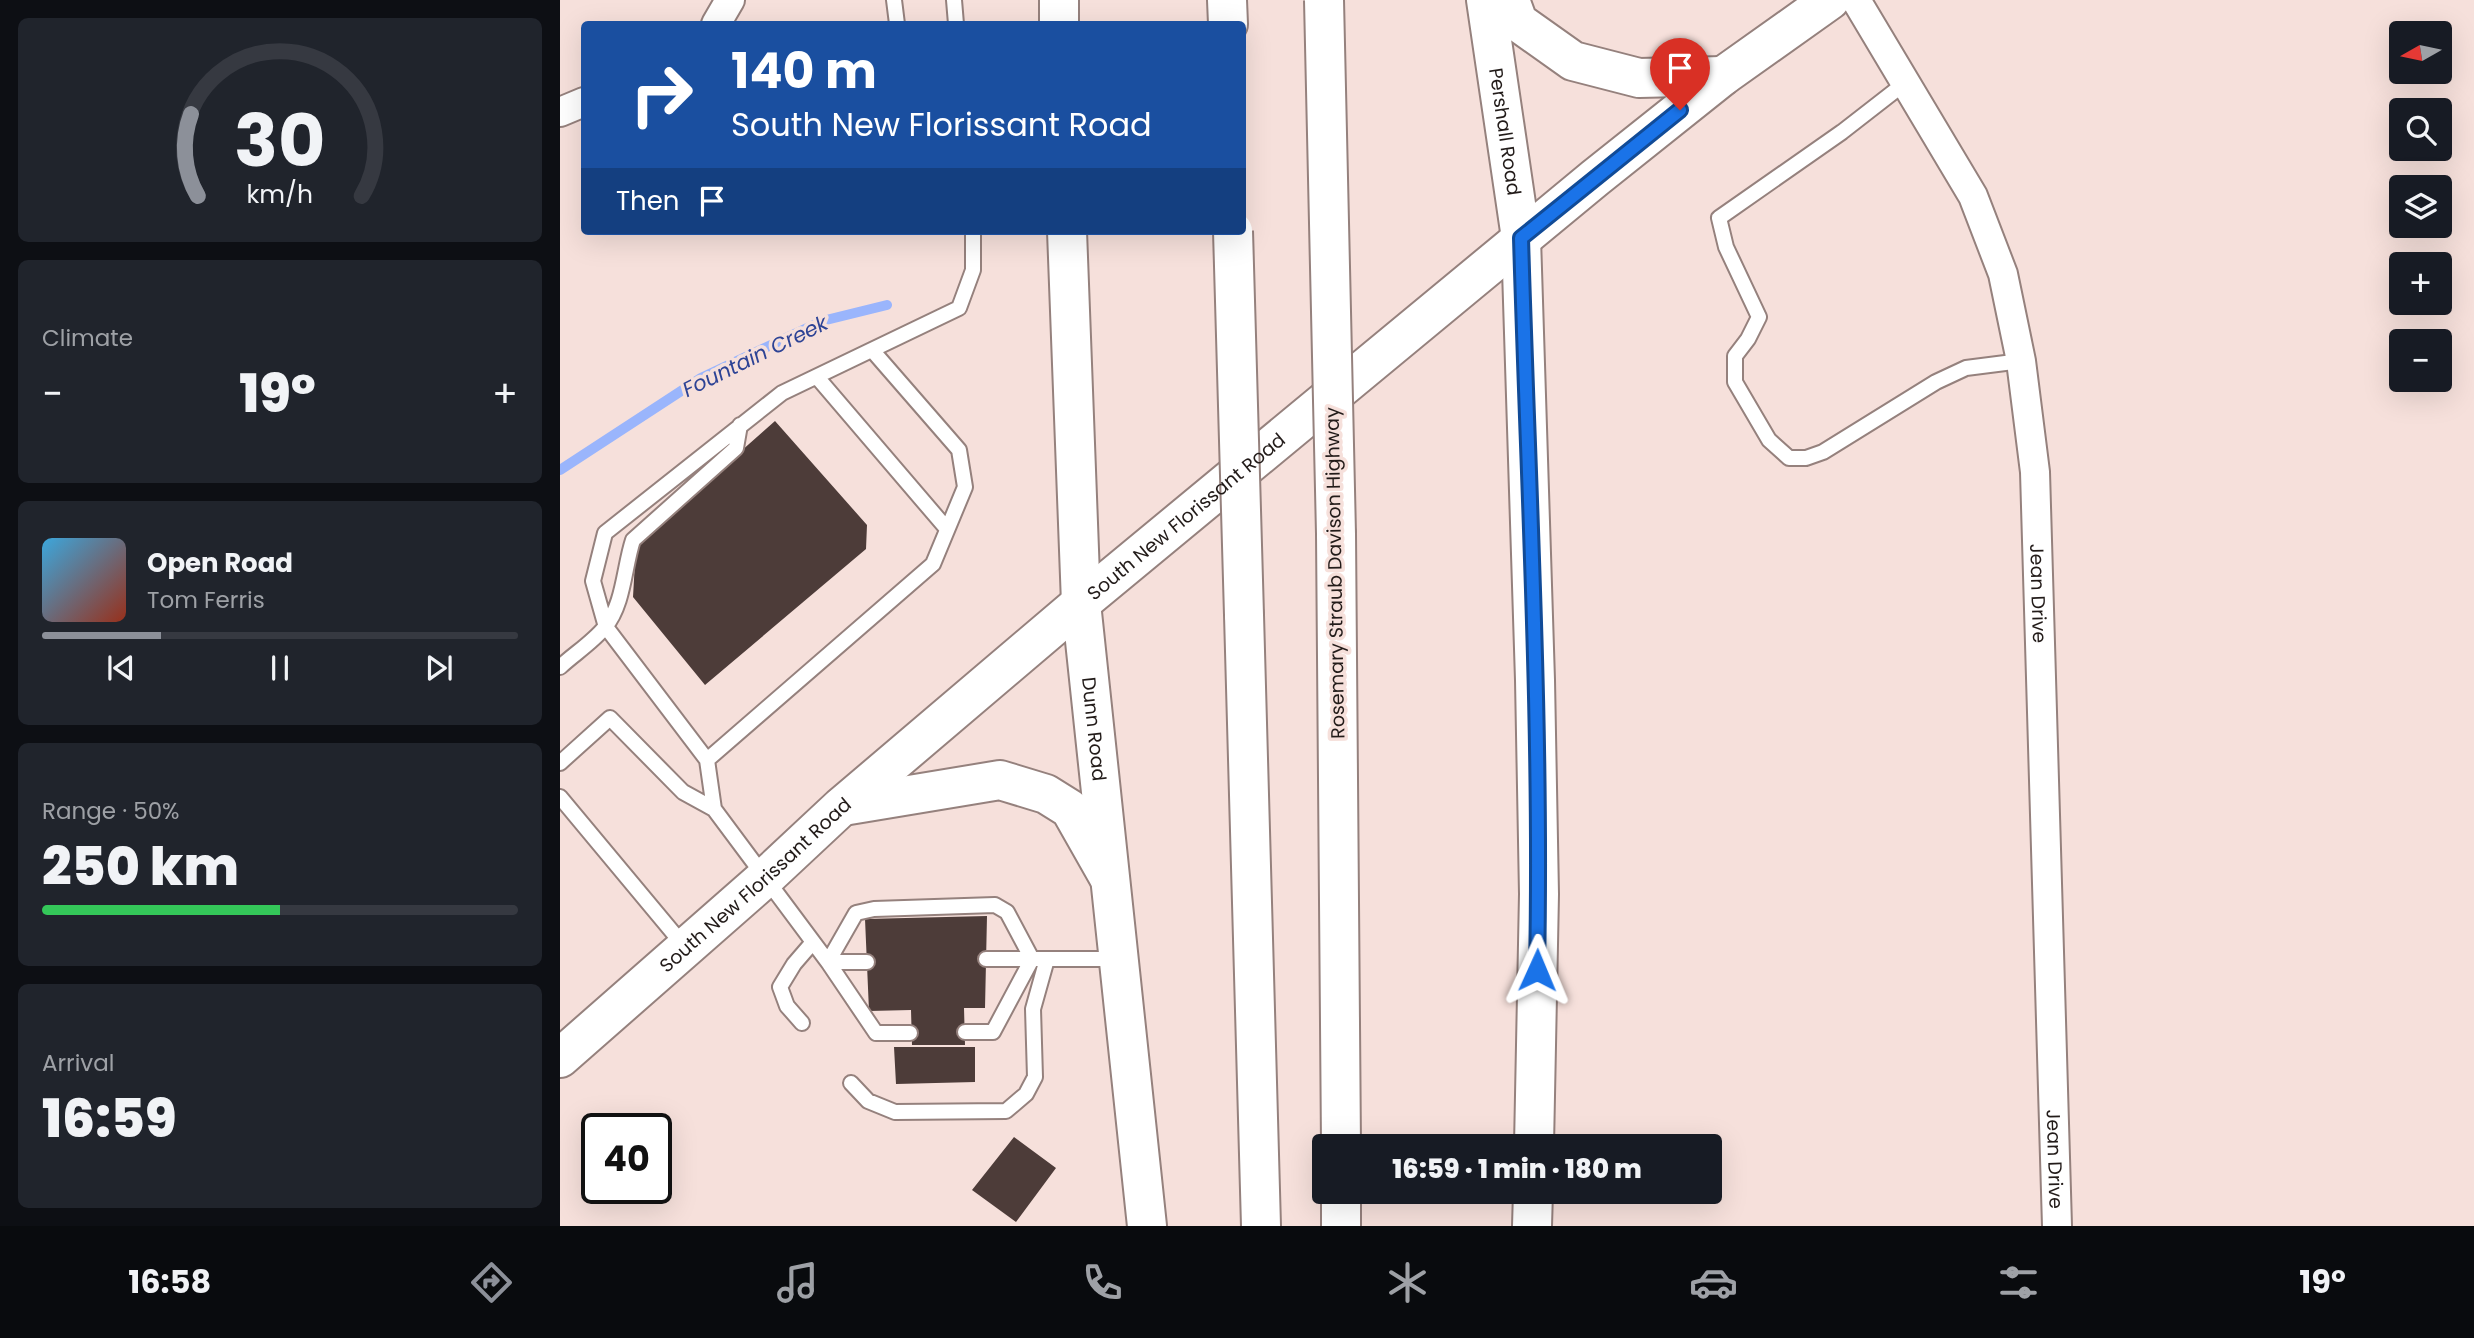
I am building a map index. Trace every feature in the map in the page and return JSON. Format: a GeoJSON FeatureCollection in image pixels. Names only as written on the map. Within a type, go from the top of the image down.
{"type":"FeatureCollection","features":[{"type":"Feature","properties":{"kind":"main road"},"geometry":{"type":"LineString","coordinates":[[1059,0],[1059,21]]}},
{"type":"Feature","properties":{"kind":"main road"},"geometry":{"type":"LineString","coordinates":[[1227,0],[1228,21]]}},
{"type":"Feature","properties":{"kind":"main road","name":"Rosemary Straub Davison Highway"},"geometry":{"type":"LineString","coordinates":[[1324,0],[1336,534],[1341,1134]]}},
{"type":"Feature","properties":{"kind":"main road","name":"Pershall Road"},"geometry":{"type":"LineString","coordinates":[[1486,0],[1521,238],[1539,894],[1534,1134]]}},
{"type":"Feature","properties":{"kind":"main road"},"geometry":{"type":"LineString","coordinates":[[1510,0],[1518,22],[1573,61],[1639,78],[1723,76]]}},
{"type":"Feature","properties":{"kind":"main road","name":"South New Florissant Road"},"geometry":{"type":"LineString","coordinates":[[560,1058],[765,878],[841,807],[1081,603],[1521,238],[1723,76],[1830,0]]}},
{"type":"Feature","properties":{"kind":"main road","name":"Dunn Road"},"geometry":{"type":"LineString","coordinates":[[1067,235],[1081,603],[1147,1226]]}},
{"type":"Feature","properties":{"kind":"main road"},"geometry":{"type":"LineString","coordinates":[[1233,235],[1261,1226]]}},
{"type":"Feature","properties":{"kind":"main road"},"geometry":{"type":"LineString","coordinates":[[841,807],[1000,780],[1046,794],[1070,809],[1108,876]]}},
{"type":"Feature","properties":{"kind":"main road"},"geometry":{"type":"LineString","coordinates":[[1341,1204],[1342,1226]]}},
{"type":"Feature","properties":{"kind":"main road"},"geometry":{"type":"LineString","coordinates":[[1532,1226],[1533,1204]]}},
{"type":"Feature","properties":{"kind":"street"},"geometry":{"type":"LineString","coordinates":[[718,21],[730,0]]}},
{"type":"Feature","properties":{"kind":"street","name":"Jean Drive"},"geometry":{"type":"LineString","coordinates":[[1856,0],[1973,196],[2003,274],[2021,361],[2035,472],[2057,1226]]}},
{"type":"Feature","properties":{"kind":"street"},"geometry":{"type":"LineString","coordinates":[[560,112],[581,104]]}},
{"type":"Feature","properties":{"kind":"lane"},"geometry":{"type":"LineString","coordinates":[[894,0],[897,21]]}},
{"type":"Feature","properties":{"kind":"lane"},"geometry":{"type":"LineString","coordinates":[[954,0],[956,21]]}},
{"type":"Feature","properties":{"kind":"lane"},"geometry":{"type":"LineString","coordinates":[[1905,82],[1842,132],[1719,218],[1726,247],[1759,317],[1748,339],[1735,356],[1735,382],[1769,440],[1789,458],[1806,458],[1823,452],[1936,382],[1966,368],[2021,361]]}},
{"type":"Feature","properties":{"kind":"lane"},"geometry":{"type":"LineString","coordinates":[[714,809],[707,760],[606,627],[593,581],[605,533],[782,393],[959,308],[973,270],[973,235]]}},
{"type":"Feature","properties":{"kind":"lane"},"geometry":{"type":"LineString","coordinates":[[707,760],[933,564],[965,486],[959,450],[872,350]]}},
{"type":"Feature","properties":{"kind":"lane"},"geometry":{"type":"LineString","coordinates":[[817,377],[947,529]]}},
{"type":"Feature","properties":{"kind":"lane"},"geometry":{"type":"LineString","coordinates":[[560,667],[606,627],[618,603],[633,540],[736,447],[740,425]]}},
{"type":"Feature","properties":{"kind":"lane"},"geometry":{"type":"LineString","coordinates":[[560,764],[610,718],[683,792],[714,809],[828,962],[876,1033],[910,1033]]}},
{"type":"Feature","properties":{"kind":"lane"},"geometry":{"type":"LineString","coordinates":[[560,797],[686,948]]}},
{"type":"Feature","properties":{"kind":"lane"},"geometry":{"type":"LineString","coordinates":[[828,962],[856,913],[873,909],[995,905],[1007,912],[1039,959],[1033,1009],[1035,1077],[1026,1094],[1006,1111],[895,1112],[868,1101],[851,1083]]}},
{"type":"Feature","properties":{"kind":"lane"},"geometry":{"type":"LineString","coordinates":[[802,1023],[787,1006],[780,988],[794,964],[813,942]]}},
{"type":"Feature","properties":{"kind":"lane"},"geometry":{"type":"LineString","coordinates":[[986,959],[1119,958]]}},
{"type":"Feature","properties":{"kind":"lane"},"geometry":{"type":"LineString","coordinates":[[965,1032],[993,1032],[1039,959]]}},
{"type":"Feature","properties":{"kind":"lane"},"geometry":{"type":"LineString","coordinates":[[828,962],[867,962]]}},
{"type":"Feature","properties":{"kind":"building"},"geometry":{"type":"Polygon","coordinates":[[[775,421],[867,525],[866,549],[705,685],[633,597],[636,544],[775,421]]]}},
{"type":"Feature","properties":{"kind":"building"},"geometry":{"type":"Polygon","coordinates":[[[987,916],[985,1008],[964,1008],[965,1045],[912,1045],[911,1010],[869,1011],[865,919],[987,916]]]}},
{"type":"Feature","properties":{"kind":"building"},"geometry":{"type":"Polygon","coordinates":[[[894,1047],[975,1047],[975,1082],[896,1084],[894,1047]]]}},
{"type":"Feature","properties":{"kind":"building"},"geometry":{"type":"Polygon","coordinates":[[[1014,1137],[1056,1168],[1016,1222],[972,1190],[1014,1137]]]}},
{"type":"Feature","properties":{"kind":"waterway","name":"Fountain Creek"},"geometry":{"type":"LineString","coordinates":[[560,470],[701,378],[822,321],[887,305]]}},
{"type":"Feature","properties":{"kind":"route"},"geometry":{"type":"LineString","coordinates":[[1537,970],[1539,894],[1535,680],[1521,238],[1680,110]]}}]}
